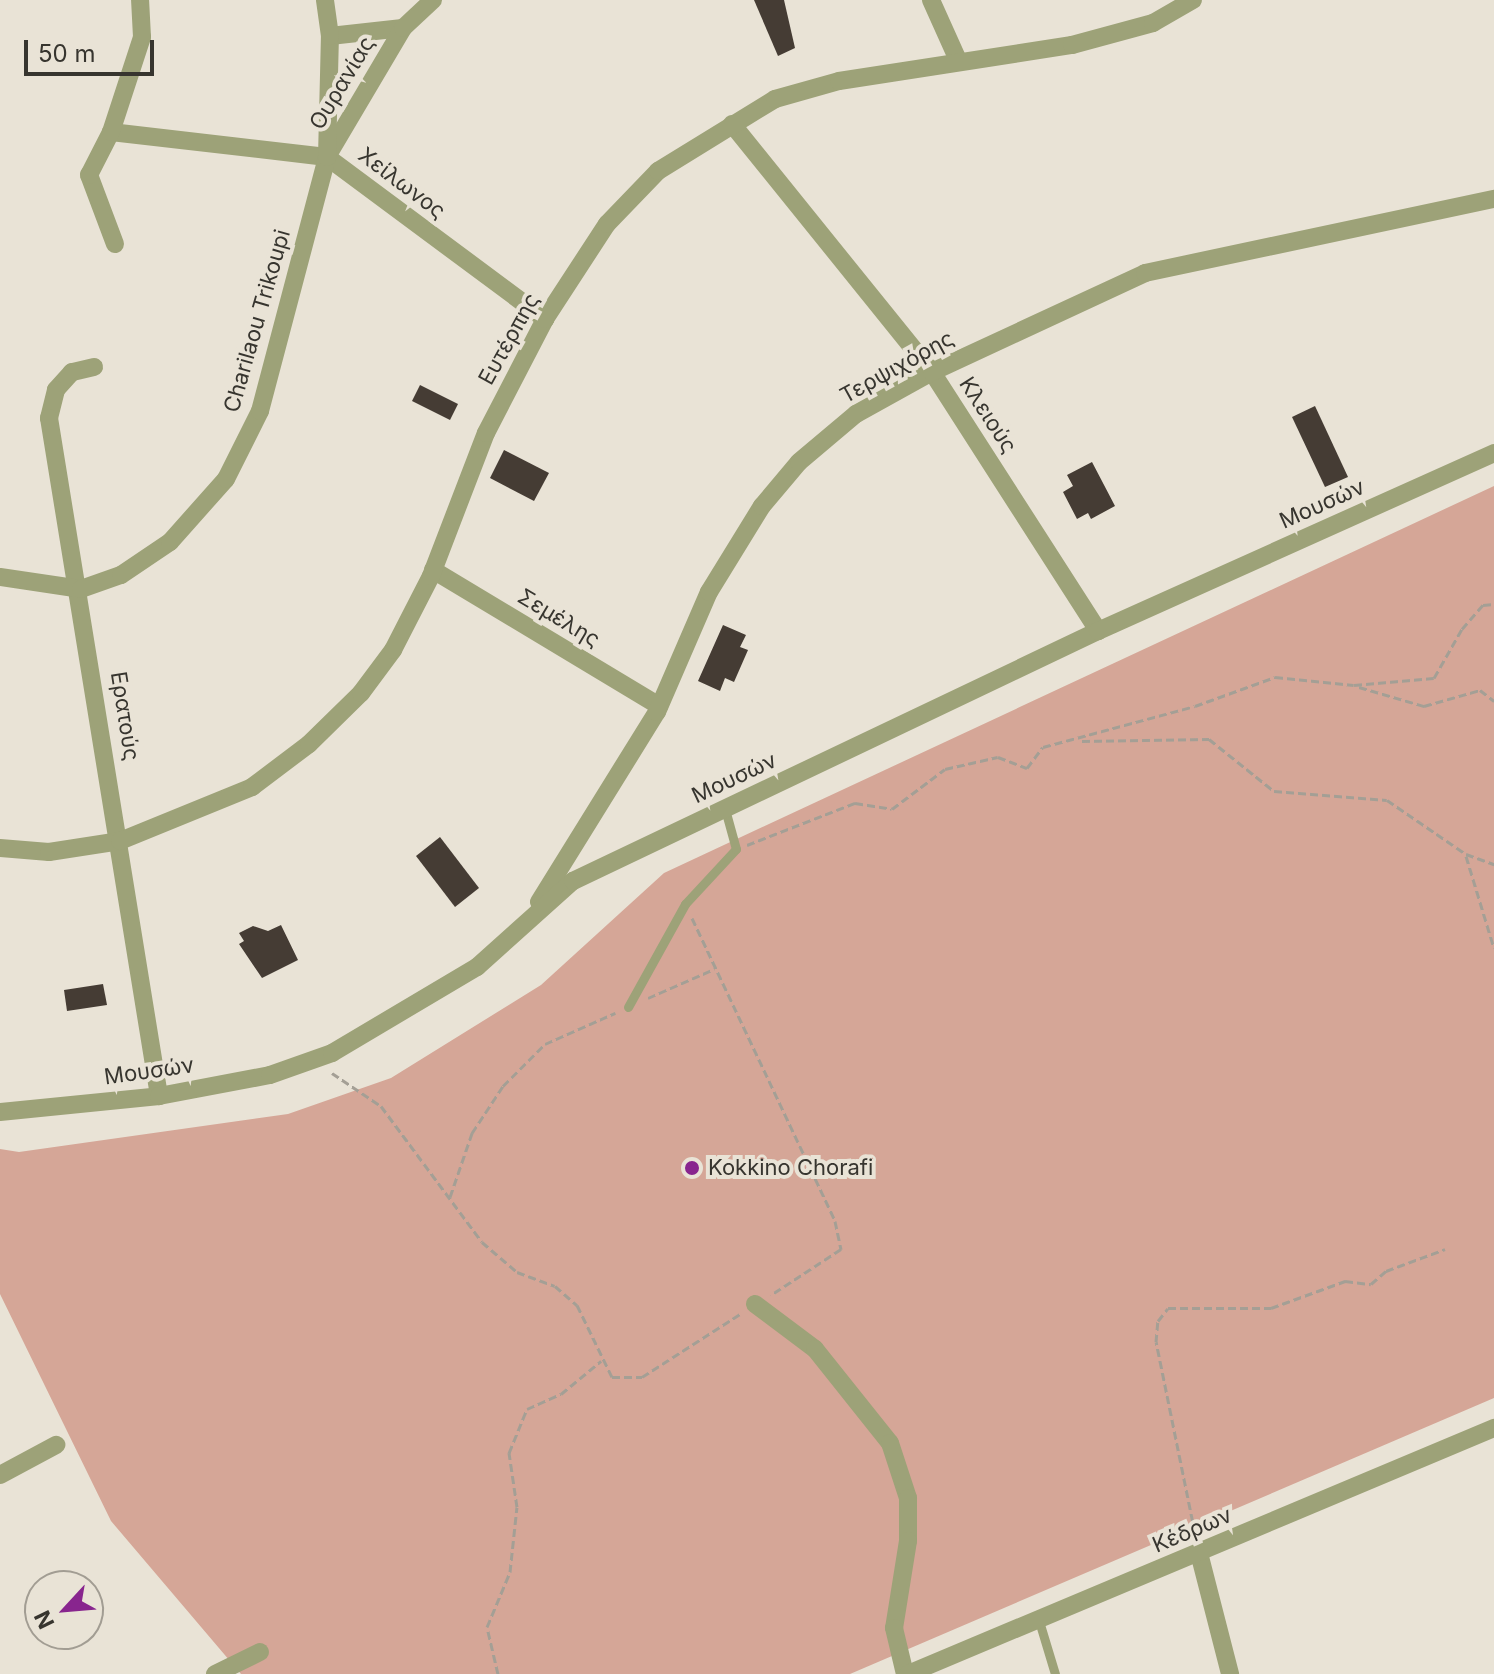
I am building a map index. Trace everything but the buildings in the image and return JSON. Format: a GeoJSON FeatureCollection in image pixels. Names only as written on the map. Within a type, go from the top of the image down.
{"type":"FeatureCollection","features":[{"type":"Feature","properties":{"kind":"street"},"geometry":{"type":"LineString","coordinates":[[115,244],[89,175],[111,132],[142,37],[140,0]]}},
{"type":"Feature","properties":{"kind":"street","name":"Charilaou Trikoupi"},"geometry":{"type":"LineString","coordinates":[[0,577],[81,589],[121,575],[170,542],[226,479],[260,411],[327,157],[330,36],[325,0]]}},
{"type":"Feature","properties":{"kind":"street","name":"Ουρανίας"},"geometry":{"type":"LineString","coordinates":[[327,157],[403,28],[433,0]]}},
{"type":"Feature","properties":{"kind":"street"},"geometry":{"type":"LineString","coordinates":[[931,0],[958,60]]}},
{"type":"Feature","properties":{"kind":"street","name":"Ευτέρπης"},"geometry":{"type":"LineString","coordinates":[[0,848],[49,852],[120,841],[252,787],[309,744],[361,693],[393,650],[433,570],[486,433],[545,319],[607,224],[658,171],[775,99],[826,84],[958,60],[1072,45],[1153,23],[1193,0]]}},
{"type":"Feature","properties":{"kind":"street"},"geometry":{"type":"LineString","coordinates":[[330,36],[403,28]]}},
{"type":"Feature","properties":{"kind":"street","name":"Κλειούς"},"geometry":{"type":"LineString","coordinates":[[732,124],[932,372],[1098,631]]}},
{"type":"Feature","properties":{"kind":"street","name":"Χείλωνος"},"geometry":{"type":"LineString","coordinates":[[111,132],[327,157],[545,319]]}},
{"type":"Feature","properties":{"kind":"street","name":"Τερψιχόρης"},"geometry":{"type":"LineString","coordinates":[[526,921],[568,873],[659,706],[709,592],[762,506],[799,462],[856,414],[932,372],[1145,273],[1494,199]]}},
{"type":"Feature","properties":{"kind":"street","name":"Ερατούς"},"geometry":{"type":"LineString","coordinates":[[94,367],[72,372],[56,390],[49,418],[81,589],[159,1096]]}},
{"type":"Feature","properties":{"kind":"street","name":"Μουσών"},"geometry":{"type":"LineString","coordinates":[[568,873],[725,809],[1098,631],[1494,453]]}},
{"type":"Feature","properties":{"kind":"street","name":"Σεμέλης"},"geometry":{"type":"LineString","coordinates":[[433,570],[659,706]]}},
{"type":"Feature","properties":{"kind":"street","name":"Μουσών"},"geometry":{"type":"LineString","coordinates":[[0,1112],[159,1096],[270,1075],[312,1060],[477,967],[526,921]]}},
{"type":"Feature","properties":{"kind":"street"},"geometry":{"type":"LineString","coordinates":[[755,1304],[815,1349],[890,1443],[908,1498],[908,1541],[894,1628],[906,1674]]}},
{"type":"Feature","properties":{"kind":"street","name":"Κέδρων"},"geometry":{"type":"LineString","coordinates":[[906,1674],[1039,1621],[1494,1428]]}},
{"type":"Feature","properties":{"kind":"street"},"geometry":{"type":"LineString","coordinates":[[0,1475],[56,1445]]}},
{"type":"Feature","properties":{"kind":"street"},"geometry":{"type":"LineString","coordinates":[[1199,1553],[1230,1674]]}},
{"type":"Feature","properties":{"kind":"street"},"geometry":{"type":"LineString","coordinates":[[215,1674],[260,1652]]}},
{"type":"Feature","properties":{"kind":"lane"},"geometry":{"type":"LineString","coordinates":[[628,1007],[685,904],[736,849],[725,809]]}},
{"type":"Feature","properties":{"kind":"lane"},"geometry":{"type":"LineString","coordinates":[[1039,1621],[1055,1674]]}},
{"type":"Feature","properties":{"kind":"path"},"geometry":{"type":"LineString","coordinates":[[736,849],[855,803],[892,809],[945,769],[998,757],[1027,768],[1043,747],[1078,741],[1275,677],[1354,685],[1434,678],[1462,629],[1483,605],[1494,604]]}},
{"type":"Feature","properties":{"kind":"path"},"geometry":{"type":"LineString","coordinates":[[1354,685],[1424,706],[1480,690],[1494,701]]}},
{"type":"Feature","properties":{"kind":"path"},"geometry":{"type":"LineString","coordinates":[[1078,741],[1209,739],[1274,791],[1387,800],[1466,854],[1494,864]]}},
{"type":"Feature","properties":{"kind":"path"},"geometry":{"type":"LineString","coordinates":[[1466,854],[1494,948]]}},
{"type":"Feature","properties":{"kind":"path"},"geometry":{"type":"LineString","coordinates":[[312,1060],[381,1106],[482,1242],[517,1272],[555,1286],[577,1305],[591,1326],[602,1360],[612,1377],[642,1377],[755,1304],[811,1273],[841,1249],[835,1221],[685,904]]}},
{"type":"Feature","properties":{"kind":"path"},"geometry":{"type":"LineString","coordinates":[[450,1197],[472,1133],[503,1086],[545,1044],[715,968]]}},
{"type":"Feature","properties":{"kind":"path"},"geometry":{"type":"LineString","coordinates":[[1199,1553],[1156,1342],[1163,1314],[1168,1308],[1271,1308],[1345,1281],[1371,1284],[1386,1271],[1445,1249]]}},
{"type":"Feature","properties":{"kind":"path"},"geometry":{"type":"LineString","coordinates":[[498,1674],[487,1627],[510,1572],[517,1507],[509,1453],[527,1409],[561,1394],[602,1360]]}},
{"type":"Feature","properties":{"kind":"shaded area"},"geometry":{"type":"Polygon","coordinates":[[[1494,486],[1494,1398],[850,1674],[241,1674],[111,1521],[0,1294],[0,1149],[19,1152],[288,1114],[391,1078],[541,985],[664,873],[1494,486]]]}},
{"type":"Feature","properties":{"kind":"place","name":"Kokkino Chorafi"},"geometry":{"type":"Point","coordinates":[692,1168]}}]}
